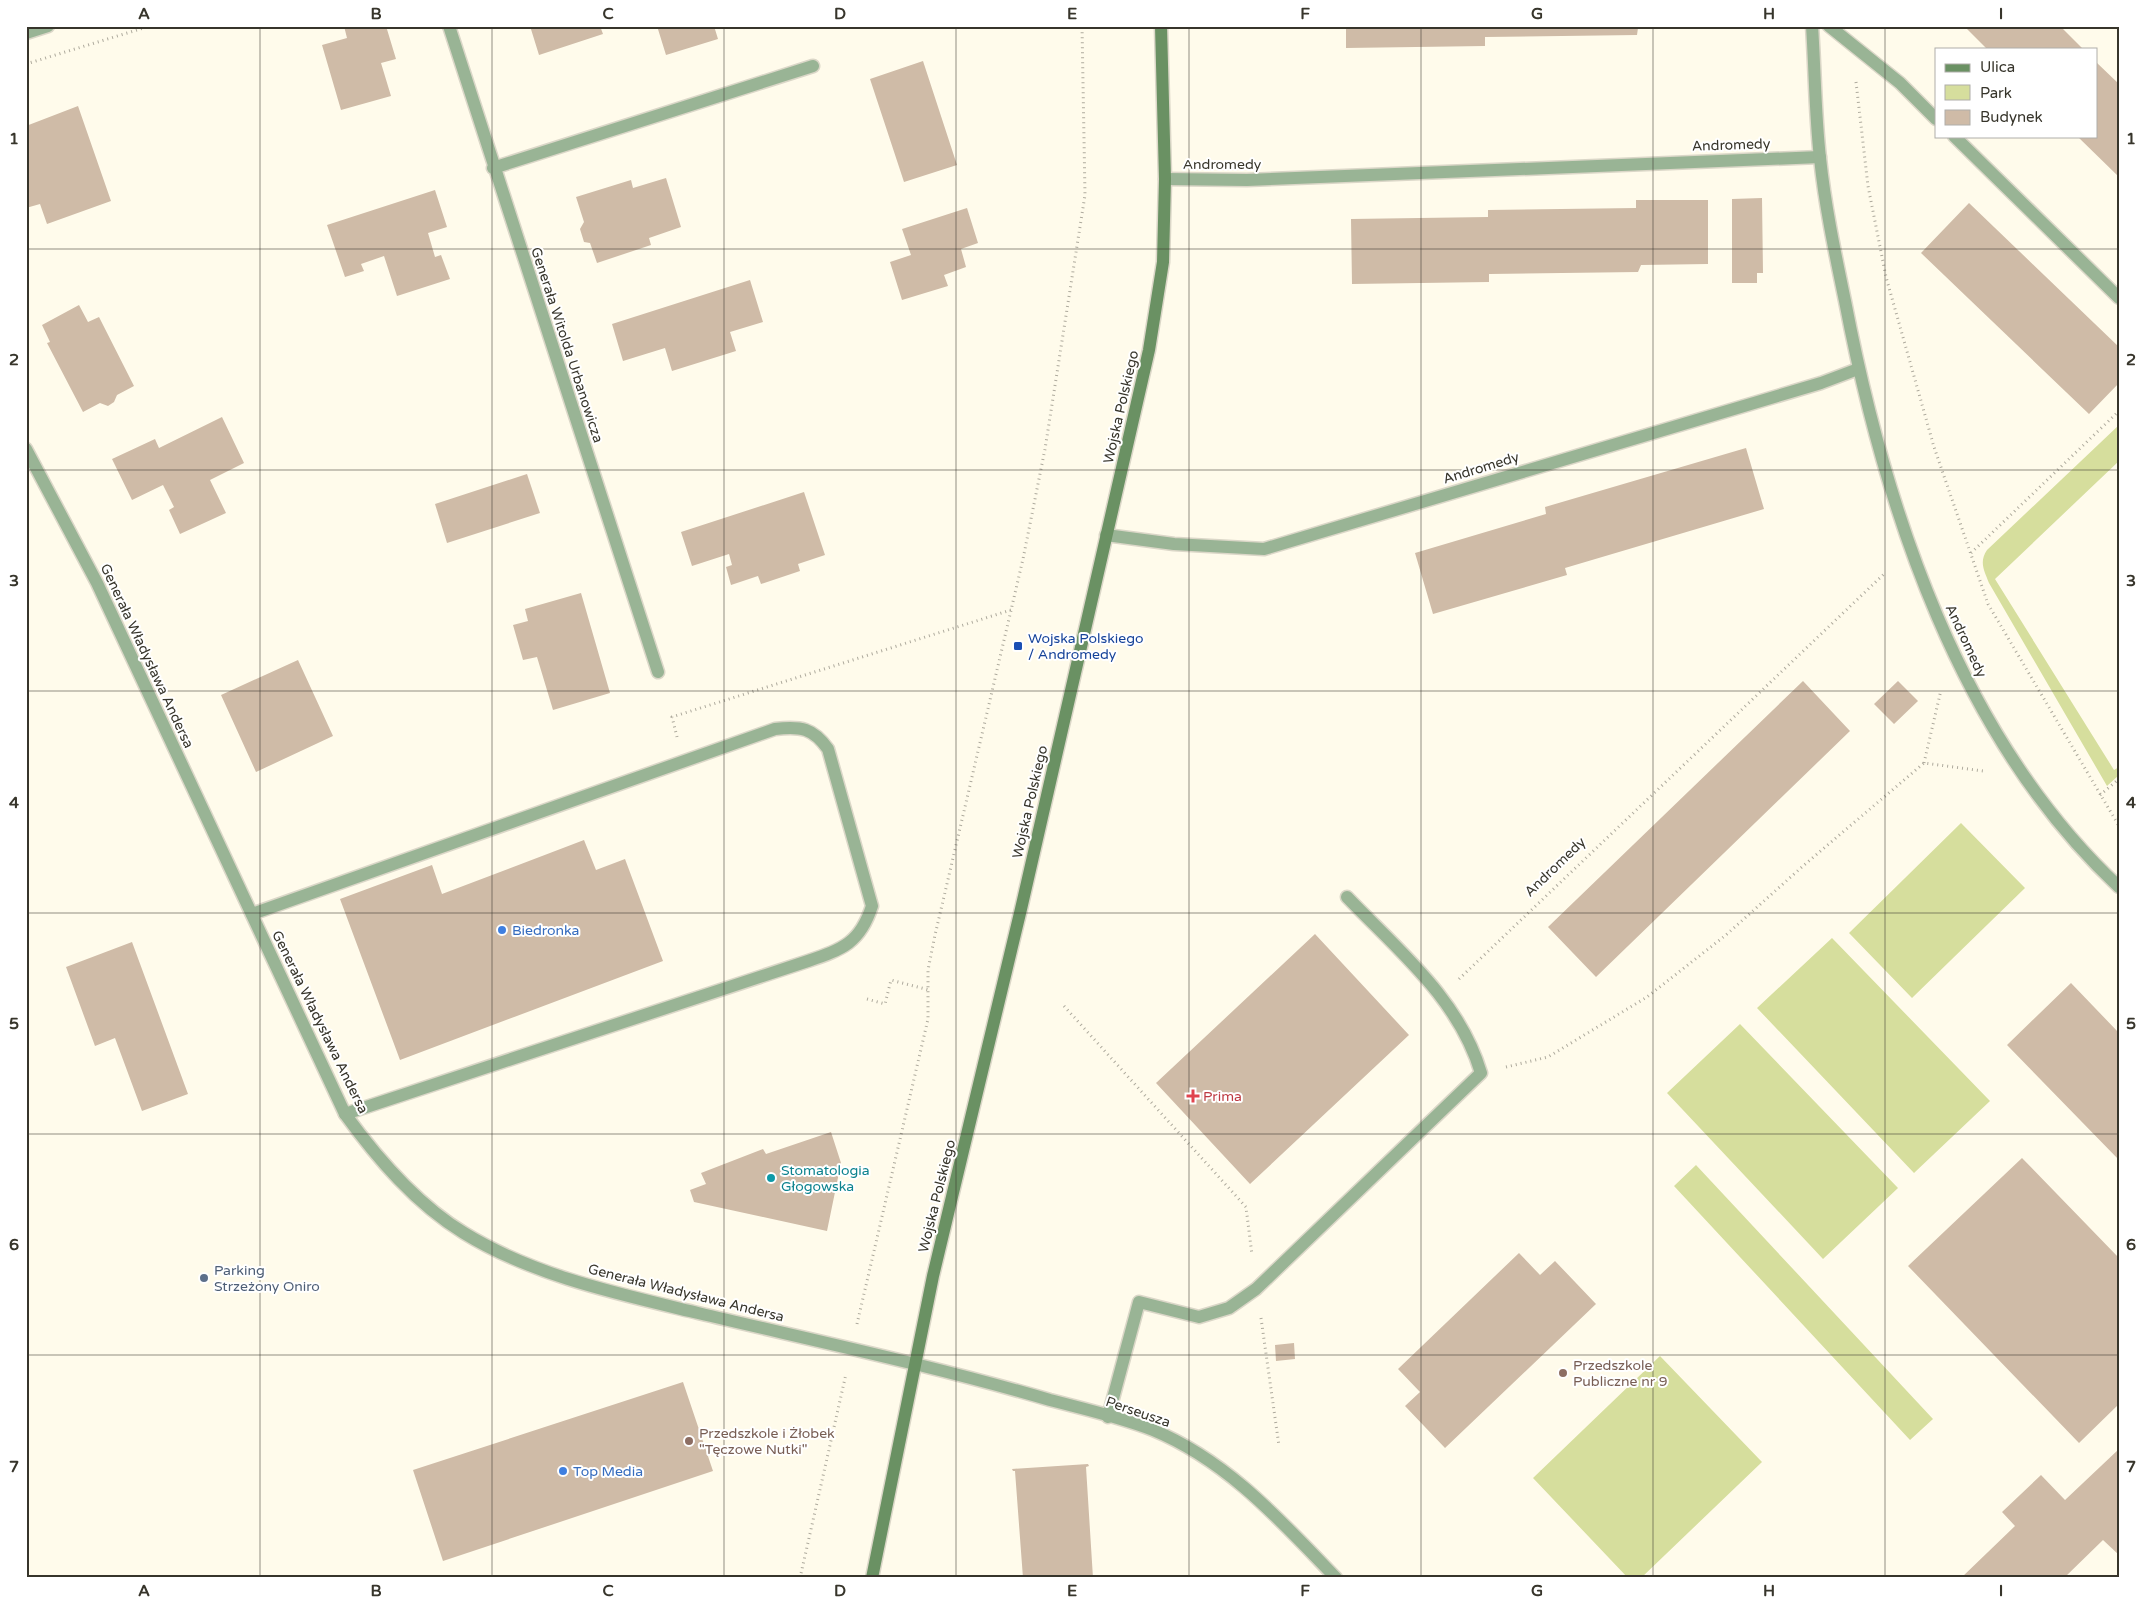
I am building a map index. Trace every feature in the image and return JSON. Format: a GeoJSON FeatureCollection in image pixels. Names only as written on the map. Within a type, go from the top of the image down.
{"type":"FeatureCollection","features":[{"type":"Feature","properties":{"kind":"street"},"geometry":{"type":"LineString","coordinates":[[26,33],[48,26]]}},
{"type":"Feature","properties":{"kind":"street","name":"Generała Witolda Urbanowicza"},"geometry":{"type":"LineString","coordinates":[[449,26],[658,672]]}},
{"type":"Feature","properties":{"kind":"street","name":"Wojska Polskiego"},"geometry":{"type":"LineString","coordinates":[[872,1578],[935,1266],[1021,909],[1151,340],[1163,262],[1165,179],[1161,26]]}},
{"type":"Feature","properties":{"kind":"street","name":"Andromedy"},"geometry":{"type":"LineString","coordinates":[[1812,26],[1820,157],[1830,226],[1858,369],[1875,434],[1913,553],[1957,663],[2022,776],[2097,867],[2119,887]]}},
{"type":"Feature","properties":{"kind":"street"},"geometry":{"type":"LineString","coordinates":[[1829,26],[1900,83],[1935,118]]}},
{"type":"Feature","properties":{"kind":"street"},"geometry":{"type":"LineString","coordinates":[[494,168],[813,66]]}},
{"type":"Feature","properties":{"kind":"street"},"geometry":{"type":"LineString","coordinates":[[1956,138],[2119,298]]}},
{"type":"Feature","properties":{"kind":"street","name":"Andromedy"},"geometry":{"type":"LineString","coordinates":[[1165,179],[1247,180],[1820,157]]}},
{"type":"Feature","properties":{"kind":"street","name":"Andromedy"},"geometry":{"type":"LineString","coordinates":[[1106,535],[1164,543],[1264,550],[1820,383],[1858,369]]}},
{"type":"Feature","properties":{"kind":"street","name":"Generała Władysława Andersa"},"geometry":{"type":"LineString","coordinates":[[26,448],[97,584],[345,1114],[373,1152],[408,1189],[463,1233],[523,1262],[610,1292],[915,1364]]}},
{"type":"Feature","properties":{"kind":"street"},"geometry":{"type":"LineString","coordinates":[[252,914],[775,729],[803,729],[818,736],[828,750],[872,906],[865,927],[851,942],[831,954],[345,1114]]}},
{"type":"Feature","properties":{"kind":"street"},"geometry":{"type":"LineString","coordinates":[[1108,1417],[1139,1302],[1199,1317],[1229,1308],[1256,1289],[1481,1073],[1466,1033],[1442,995],[1347,897]]}},
{"type":"Feature","properties":{"kind":"street","name":"Perseusza"},"geometry":{"type":"LineString","coordinates":[[915,1364],[978,1378],[1152,1430],[1198,1453],[1236,1479],[1266,1506],[1336,1578]]}},
{"type":"Feature","properties":{"kind":"path"},"geometry":{"type":"LineString","coordinates":[[26,64],[150,26]]}},
{"type":"Feature","properties":{"kind":"path"},"geometry":{"type":"LineString","coordinates":[[857,1325],[928,1019],[928,970],[935,935],[1011,610],[1045,449],[1085,195],[1082,26]]}},
{"type":"Feature","properties":{"kind":"path"},"geometry":{"type":"LineString","coordinates":[[1855,46],[1855,69],[1868,186],[1886,277],[1934,447],[1988,604],[2118,823]]}},
{"type":"Feature","properties":{"kind":"path"},"geometry":{"type":"LineString","coordinates":[[1971,553],[2119,411]]}},
{"type":"Feature","properties":{"kind":"path","name":"Andromedy"},"geometry":{"type":"LineString","coordinates":[[1442,995],[1884,574]]}},
{"type":"Feature","properties":{"kind":"path"},"geometry":{"type":"LineString","coordinates":[[684,761],[672,717],[1011,610]]}},
{"type":"Feature","properties":{"kind":"path"},"geometry":{"type":"LineString","coordinates":[[1481,1073],[1548,1057],[1647,997],[1726,935],[1803,866],[1924,763],[1941,690]]}},
{"type":"Feature","properties":{"kind":"path"},"geometry":{"type":"LineString","coordinates":[[1924,763],[1983,771]]}},
{"type":"Feature","properties":{"kind":"path"},"geometry":{"type":"LineString","coordinates":[[2100,795],[2119,779]]}},
{"type":"Feature","properties":{"kind":"path"},"geometry":{"type":"LineString","coordinates":[[867,999],[885,1004],[891,980],[929,990]]}},
{"type":"Feature","properties":{"kind":"path"},"geometry":{"type":"LineString","coordinates":[[1064,1006],[1246,1207],[1279,1446]]}},
{"type":"Feature","properties":{"kind":"path"},"geometry":{"type":"LineString","coordinates":[[800,1578],[845,1378]]}},
{"type":"Feature","properties":{"kind":"green space"},"geometry":{"type":"Polygon","coordinates":[[[2119,425],[2119,461],[1995,579],[2114,770],[2119,767],[2119,775],[2107,786],[1989,583],[1984,570],[1983,558],[1987,550],[2119,425]]]}},
{"type":"Feature","properties":{"kind":"green space"},"geometry":{"type":"Polygon","coordinates":[[[1961,823],[2025,888],[1912,998],[1849,933],[1961,823]]]}},
{"type":"Feature","properties":{"kind":"green space"},"geometry":{"type":"Polygon","coordinates":[[[1832,938],[1990,1101],[1914,1173],[1757,1008],[1832,938]]]}},
{"type":"Feature","properties":{"kind":"green space"},"geometry":{"type":"Polygon","coordinates":[[[1740,1024],[1898,1188],[1823,1259],[1667,1093],[1740,1024]]]}},
{"type":"Feature","properties":{"kind":"green space"},"geometry":{"type":"Polygon","coordinates":[[[1696,1165],[1933,1419],[1910,1440],[1674,1186],[1696,1165]]]}},
{"type":"Feature","properties":{"kind":"green space"},"geometry":{"type":"Polygon","coordinates":[[[1660,1356],[1762,1462],[1641,1578],[1628,1578],[1533,1478],[1660,1356]]]}},
{"type":"Feature","properties":{"kind":"building"},"geometry":{"type":"Polygon","coordinates":[[[344,26],[386,26],[396,59],[381,63],[391,96],[341,110],[322,45],[347,38],[344,26]]]}},
{"type":"Feature","properties":{"kind":"building"},"geometry":{"type":"Polygon","coordinates":[[[530,26],[600,26],[603,34],[539,55],[530,26]]]}},
{"type":"Feature","properties":{"kind":"building"},"geometry":{"type":"Polygon","coordinates":[[[657,26],[714,26],[718,39],[666,55],[657,26]]]}},
{"type":"Feature","properties":{"kind":"building"},"geometry":{"type":"Polygon","coordinates":[[[1346,26],[1670,26],[1670,28],[1638,28],[1637,35],[1485,37],[1485,46],[1346,48],[1346,26]]]}},
{"type":"Feature","properties":{"kind":"building"},"geometry":{"type":"Polygon","coordinates":[[[1964,26],[2060,26],[2082,48],[1986,48],[1964,26]]]}},
{"type":"Feature","properties":{"kind":"building"},"geometry":{"type":"Polygon","coordinates":[[[923,61],[957,165],[904,182],[870,79],[923,61]]]}},
{"type":"Feature","properties":{"kind":"building"},"geometry":{"type":"Polygon","coordinates":[[[2098,64],[2119,84],[2119,177],[2079,138],[2098,138],[2098,64]]]}},
{"type":"Feature","properties":{"kind":"building"},"geometry":{"type":"Polygon","coordinates":[[[78,106],[111,201],[47,224],[40,204],[26,208],[26,126],[78,106]]]}},
{"type":"Feature","properties":{"kind":"building"},"geometry":{"type":"Polygon","coordinates":[[[666,178],[681,227],[649,238],[651,245],[597,263],[590,243],[584,242],[580,229],[584,222],[576,197],[631,180],[633,188],[666,178]]]}},
{"type":"Feature","properties":{"kind":"building"},"geometry":{"type":"Polygon","coordinates":[[[435,190],[447,227],[428,233],[435,257],[441,255],[450,279],[397,296],[384,256],[361,264],[364,271],[345,277],[327,225],[435,190]]]}},
{"type":"Feature","properties":{"kind":"building"},"geometry":{"type":"Polygon","coordinates":[[[1762,198],[1763,273],[1757,273],[1757,283],[1732,283],[1732,199],[1762,198]]]}},
{"type":"Feature","properties":{"kind":"building"},"geometry":{"type":"Polygon","coordinates":[[[1636,200],[1708,200],[1708,264],[1641,265],[1638,272],[1489,274],[1489,282],[1352,284],[1351,219],[1488,217],[1488,210],[1636,208],[1636,200]]]}},
{"type":"Feature","properties":{"kind":"building"},"geometry":{"type":"Polygon","coordinates":[[[1969,203],[2119,347],[2119,383],[2089,414],[1921,253],[1969,203]]]}},
{"type":"Feature","properties":{"kind":"building"},"geometry":{"type":"Polygon","coordinates":[[[967,208],[978,243],[961,249],[966,267],[944,275],[948,286],[902,300],[890,262],[911,255],[902,229],[967,208]]]}},
{"type":"Feature","properties":{"kind":"building"},"geometry":{"type":"Polygon","coordinates":[[[750,280],[763,322],[730,332],[736,351],[672,371],[665,348],[623,361],[612,324],[750,280]]]}},
{"type":"Feature","properties":{"kind":"building"},"geometry":{"type":"Polygon","coordinates":[[[79,305],[88,322],[99,317],[134,386],[117,395],[114,402],[108,406],[100,403],[83,412],[47,343],[50,342],[42,325],[79,305]]]}},
{"type":"Feature","properties":{"kind":"building"},"geometry":{"type":"Polygon","coordinates":[[[222,417],[244,463],[210,480],[226,513],[180,534],[169,510],[174,507],[163,485],[132,500],[112,459],[155,439],[159,448],[222,417]]]}},
{"type":"Feature","properties":{"kind":"building"},"geometry":{"type":"Polygon","coordinates":[[[1746,448],[1764,509],[1565,568],[1567,575],[1433,614],[1415,553],[1546,514],[1545,507],[1746,448]]]}},
{"type":"Feature","properties":{"kind":"building"},"geometry":{"type":"Polygon","coordinates":[[[527,474],[540,513],[447,543],[435,504],[527,474]]]}},
{"type":"Feature","properties":{"kind":"building"},"geometry":{"type":"Polygon","coordinates":[[[804,492],[825,555],[798,564],[800,571],[761,584],[758,576],[731,585],[726,567],[732,565],[729,554],[692,566],[681,532],[804,492]]]}},
{"type":"Feature","properties":{"kind":"building"},"geometry":{"type":"Polygon","coordinates":[[[581,593],[610,693],[553,710],[537,657],[523,660],[513,625],[528,621],[525,609],[581,593]]]}},
{"type":"Feature","properties":{"kind":"building"},"geometry":{"type":"Polygon","coordinates":[[[298,660],[333,736],[256,772],[221,695],[298,660]]]}},
{"type":"Feature","properties":{"kind":"building"},"geometry":{"type":"Polygon","coordinates":[[[1803,681],[1850,731],[1596,977],[1548,927],[1803,681]]]}},
{"type":"Feature","properties":{"kind":"building"},"geometry":{"type":"Polygon","coordinates":[[[1898,681],[1918,701],[1894,724],[1874,704],[1898,681]]]}},
{"type":"Feature","properties":{"kind":"building","name":"Biedronka"},"geometry":{"type":"Polygon","coordinates":[[[584,840],[596,870],[625,859],[663,961],[400,1060],[340,899],[432,865],[442,894],[584,840]]]}},
{"type":"Feature","properties":{"kind":"building"},"geometry":{"type":"Polygon","coordinates":[[[1315,934],[1409,1035],[1250,1184],[1156,1083],[1315,934]]]}},
{"type":"Feature","properties":{"kind":"building"},"geometry":{"type":"Polygon","coordinates":[[[132,942],[188,1094],[142,1111],[115,1038],[95,1046],[66,967],[132,942]]]}},
{"type":"Feature","properties":{"kind":"building"},"geometry":{"type":"Polygon","coordinates":[[[2071,983],[2119,1033],[2119,1160],[2007,1045],[2071,983]]]}},
{"type":"Feature","properties":{"kind":"building","name":"Stomatologia Głogowska"},"geometry":{"type":"Polygon","coordinates":[[[831,1132],[841,1163],[827,1231],[694,1202],[690,1190],[706,1184],[701,1173],[763,1149],[766,1154],[831,1132]]]}},
{"type":"Feature","properties":{"kind":"building"},"geometry":{"type":"Polygon","coordinates":[[[2022,1158],[2119,1258],[2119,1404],[2079,1443],[1908,1266],[2022,1158]]]}},
{"type":"Feature","properties":{"kind":"building"},"geometry":{"type":"Polygon","coordinates":[[[1519,1253],[1540,1275],[1555,1261],[1596,1304],[1445,1448],[1405,1406],[1420,1392],[1398,1369],[1519,1253]]]}},
{"type":"Feature","properties":{"kind":"building"},"geometry":{"type":"Polygon","coordinates":[[[1294,1343],[1295,1359],[1276,1361],[1275,1345],[1294,1343]]]}},
{"type":"Feature","properties":{"kind":"building","name":"Top Media"},"geometry":{"type":"Polygon","coordinates":[[[683,1382],[713,1471],[443,1561],[413,1470],[683,1382]]]}},
{"type":"Feature","properties":{"kind":"building"},"geometry":{"type":"Polygon","coordinates":[[[2119,1449],[2119,1555],[2103,1540],[2064,1578],[1961,1578],[2015,1526],[2002,1512],[2041,1475],[2065,1500],[2119,1449]]]}},
{"type":"Feature","properties":{"kind":"building"},"geometry":{"type":"Polygon","coordinates":[[[1088,1464],[1089,1466],[1086,1467],[1093,1578],[1023,1578],[1015,1471],[1012,1469],[1088,1464]]]}},
{"type":"Feature","properties":{"kind":"place","name":"Wojska Polskiego / Andromedy"},"geometry":{"type":"Point","coordinates":[1018,646]}},
{"type":"Feature","properties":{"kind":"place","name":"Biedronka"},"geometry":{"type":"Point","coordinates":[502,930]}},
{"type":"Feature","properties":{"kind":"place","name":"Prima"},"geometry":{"type":"Point","coordinates":[1193,1096]}},
{"type":"Feature","properties":{"kind":"place","name":"Stomatologia Głogowska"},"geometry":{"type":"Point","coordinates":[771,1178]}},
{"type":"Feature","properties":{"kind":"place","name":"Parking Strzeżony Oniro"},"geometry":{"type":"Point","coordinates":[204,1278]}},
{"type":"Feature","properties":{"kind":"place","name":"Przedszkole Publiczne nr 9"},"geometry":{"type":"Point","coordinates":[1563,1373]}},
{"type":"Feature","properties":{"kind":"place","name":"Przedszkole i Żłobek \"Tęczowe Nutki\""},"geometry":{"type":"Point","coordinates":[689,1441]}},
{"type":"Feature","properties":{"kind":"place","name":"Top Media"},"geometry":{"type":"Point","coordinates":[563,1471]}}]}
